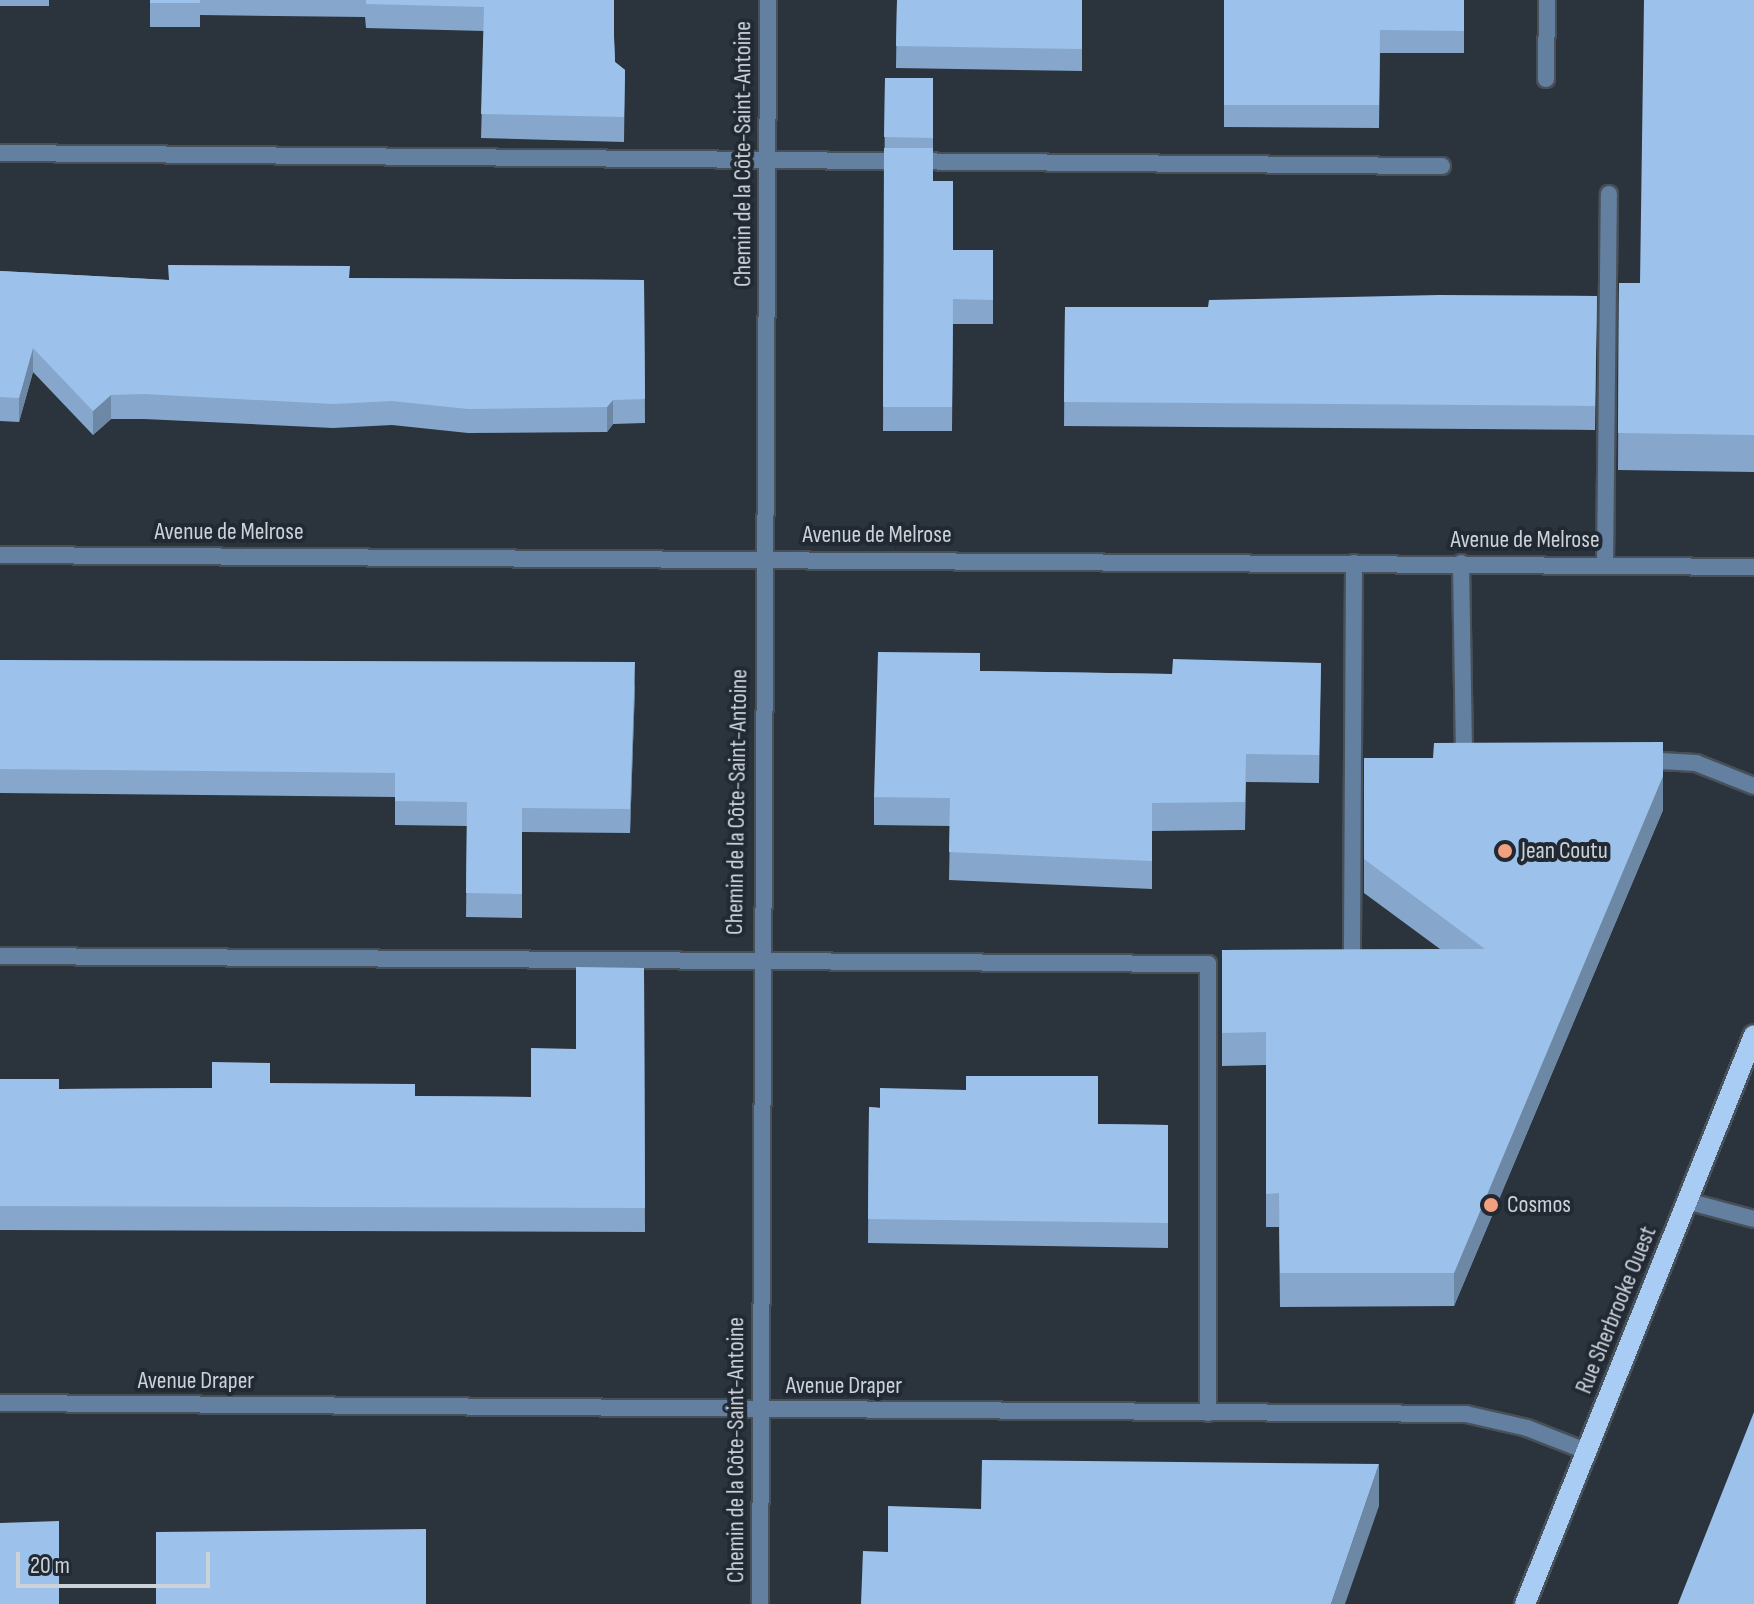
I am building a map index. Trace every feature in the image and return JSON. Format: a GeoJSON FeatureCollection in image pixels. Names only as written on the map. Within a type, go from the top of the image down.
{"type":"FeatureCollection","features":[{"type":"Feature","properties":{"kind":"main road","name":"Rue Sherbrooke Ouest"},"geometry":{"type":"LineString","coordinates":[[1525,1604],[1754,1035]]}},
{"type":"Feature","properties":{"kind":"street","name":"Chemin de la Côte-Saint-Antoine"},"geometry":{"type":"LineString","coordinates":[[760,1604],[760,962],[768,0]]}},
{"type":"Feature","properties":{"kind":"street"},"geometry":{"type":"LineString","coordinates":[[1546,79],[1547,0]]}},
{"type":"Feature","properties":{"kind":"street"},"geometry":{"type":"LineString","coordinates":[[0,153],[1442,166]]}},
{"type":"Feature","properties":{"kind":"street"},"geometry":{"type":"LineString","coordinates":[[1605,565],[1609,194]]}},
{"type":"Feature","properties":{"kind":"street","name":"Avenue de Melrose"},"geometry":{"type":"LineString","coordinates":[[0,555],[1754,567]]}},
{"type":"Feature","properties":{"kind":"street"},"geometry":{"type":"LineString","coordinates":[[1354,563],[1345,965],[1380,964]]}},
{"type":"Feature","properties":{"kind":"street"},"geometry":{"type":"LineString","coordinates":[[1461,563],[1461,758],[1476,758]]}},
{"type":"Feature","properties":{"kind":"street"},"geometry":{"type":"LineString","coordinates":[[1629,760],[1696,763],[1754,786]]}},
{"type":"Feature","properties":{"kind":"street"},"geometry":{"type":"LineString","coordinates":[[0,956],[1216,964],[1208,1413]]}},
{"type":"Feature","properties":{"kind":"street"},"geometry":{"type":"LineString","coordinates":[[1687,1201],[1754,1219]]}},
{"type":"Feature","properties":{"kind":"street","name":"Avenue Draper"},"geometry":{"type":"LineString","coordinates":[[0,1403],[1466,1414],[1527,1428],[1586,1451]]}},
{"type":"Feature","properties":{"kind":"building"},"geometry":{"type":"Polygon","coordinates":[[[150,0],[200,0],[200,3],[150,3],[150,0]]]}},
{"type":"Feature","properties":{"kind":"building"},"geometry":{"type":"Polygon","coordinates":[[[366,0],[614,0],[615,62],[625,70],[624,117],[481,114],[484,7],[366,4],[366,0]]]}},
{"type":"Feature","properties":{"kind":"building"},"geometry":{"type":"Polygon","coordinates":[[[897,0],[1082,0],[1082,49],[896,46],[897,0]]]}},
{"type":"Feature","properties":{"kind":"building"},"geometry":{"type":"Polygon","coordinates":[[[1224,0],[1464,0],[1464,31],[1380,30],[1379,105],[1224,105],[1224,0]]]}},
{"type":"Feature","properties":{"kind":"building"},"geometry":{"type":"Polygon","coordinates":[[[1644,0],[1754,0],[1754,435],[1618,433],[1619,283],[1640,283],[1644,0]]]}},
{"type":"Feature","properties":{"kind":"building"},"geometry":{"type":"Polygon","coordinates":[[[885,78],[933,78],[933,138],[884,137],[885,78]]]}},
{"type":"Feature","properties":{"kind":"building"},"geometry":{"type":"Polygon","coordinates":[[[884,148],[933,148],[933,181],[953,181],[953,250],[993,250],[993,300],[953,299],[952,407],[883,407],[884,148]]]}},
{"type":"Feature","properties":{"kind":"building"},"geometry":{"type":"Polygon","coordinates":[[[168,265],[350,266],[349,278],[644,280],[645,399],[613,400],[607,407],[468,409],[392,401],[333,404],[144,394],[111,395],[93,411],[33,348],[19,398],[0,397],[0,271],[169,280],[168,265]]]}},
{"type":"Feature","properties":{"kind":"building"},"geometry":{"type":"Polygon","coordinates":[[[1439,295],[1597,296],[1595,406],[1064,402],[1065,307],[1208,307],[1209,300],[1439,295]]]}},
{"type":"Feature","properties":{"kind":"building"},"geometry":{"type":"Polygon","coordinates":[[[878,652],[980,653],[980,671],[1172,674],[1173,659],[1321,663],[1319,755],[1246,754],[1245,802],[1152,803],[1152,861],[949,852],[950,798],[874,797],[878,652]]]}},
{"type":"Feature","properties":{"kind":"building"},"geometry":{"type":"Polygon","coordinates":[[[0,660],[635,662],[630,809],[522,808],[522,894],[466,893],[467,802],[395,801],[395,773],[0,769],[0,660]]]}},
{"type":"Feature","properties":{"kind":"building"},"geometry":{"type":"Polygon","coordinates":[[[1663,742],[1663,776],[1454,1273],[1280,1273],[1279,1193],[1266,1194],[1266,1032],[1222,1033],[1222,950],[1485,949],[1364,859],[1364,758],[1433,758],[1434,743],[1663,742]]]}},
{"type":"Feature","properties":{"kind":"building"},"geometry":{"type":"Polygon","coordinates":[[[576,967],[644,968],[645,1208],[0,1206],[0,1079],[59,1079],[59,1089],[212,1088],[212,1062],[270,1063],[270,1083],[415,1084],[415,1096],[531,1097],[531,1048],[576,1049],[576,967]]]}},
{"type":"Feature","properties":{"kind":"building"},"geometry":{"type":"Polygon","coordinates":[[[966,1076],[1098,1076],[1098,1124],[1168,1125],[1168,1223],[868,1219],[869,1107],[880,1108],[880,1088],[966,1090],[966,1076]]]}},
{"type":"Feature","properties":{"kind":"building"},"geometry":{"type":"Polygon","coordinates":[[[1754,1412],[1754,1604],[1678,1604],[1754,1412]]]}},
{"type":"Feature","properties":{"kind":"building"},"geometry":{"type":"Polygon","coordinates":[[[982,1460],[1379,1464],[1331,1604],[861,1604],[863,1551],[888,1552],[888,1506],[981,1509],[982,1460]]]}},
{"type":"Feature","properties":{"kind":"building"},"geometry":{"type":"Polygon","coordinates":[[[59,1521],[59,1604],[0,1604],[0,1523],[59,1521]]]}},
{"type":"Feature","properties":{"kind":"building"},"geometry":{"type":"Polygon","coordinates":[[[426,1529],[426,1604],[156,1604],[156,1532],[426,1529]]]}},
{"type":"Feature","properties":{"kind":"place","name":"Jean Coutu"},"geometry":{"type":"Point","coordinates":[1505,851]}},
{"type":"Feature","properties":{"kind":"place","name":"Cosmos"},"geometry":{"type":"Point","coordinates":[1491,1205]}}]}
